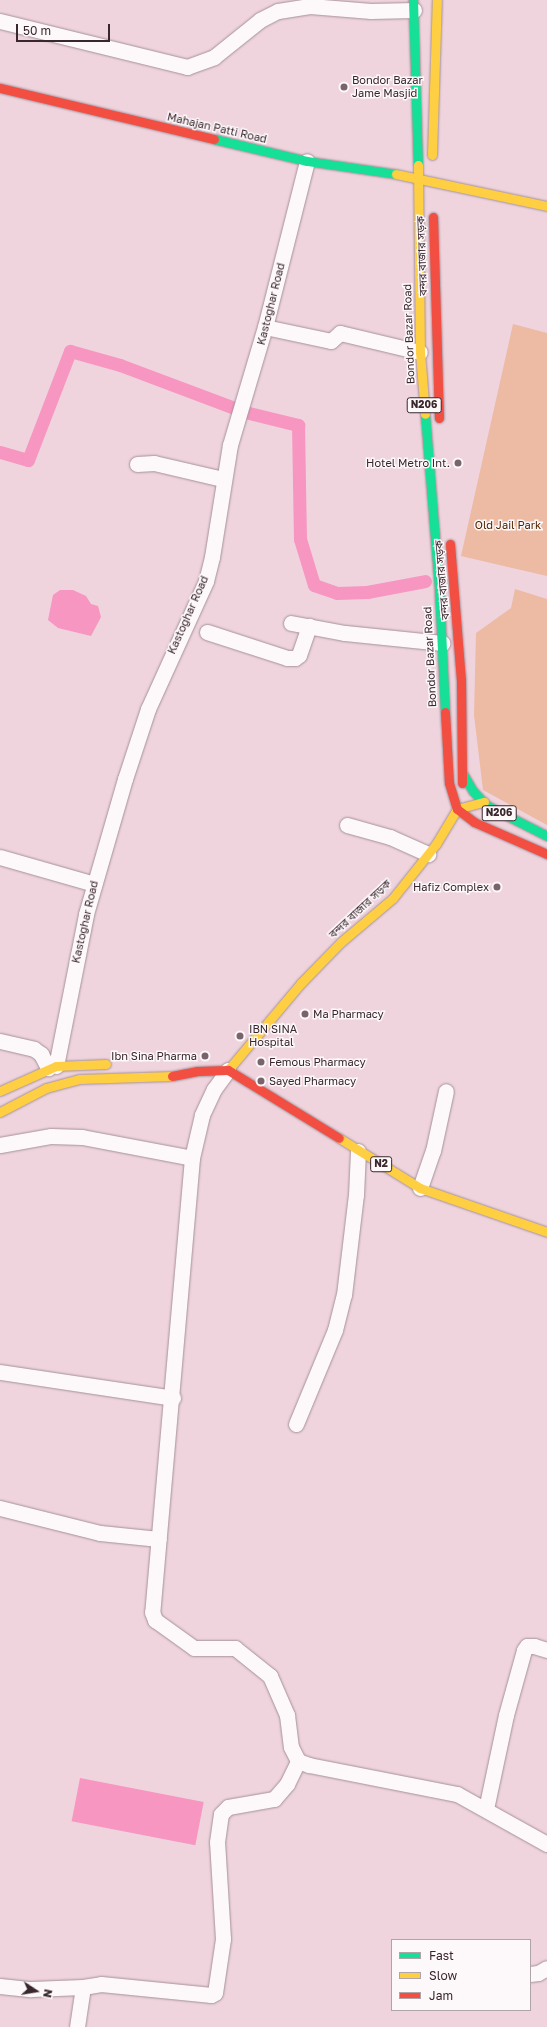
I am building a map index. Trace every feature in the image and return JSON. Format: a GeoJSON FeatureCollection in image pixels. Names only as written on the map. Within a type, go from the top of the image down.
{"type":"FeatureCollection","features":[{"type":"Feature","properties":{"kind":"main road"},"geometry":{"type":"LineString","coordinates":[[431,176],[437,0]]}},
{"type":"Feature","properties":{"kind":"main road","name":"Bondor Bazar Road"},"geometry":{"type":"LineString","coordinates":[[414,5],[420,352],[442,643],[449,783],[457,809]]}},
{"type":"Feature","properties":{"kind":"main road","name":"Mahajan Patti Road"},"geometry":{"type":"LineString","coordinates":[[0,88],[306,161],[417,177],[431,176],[547,206]]}},
{"type":"Feature","properties":{"kind":"main road","name":"বন্দর বাজার সড়ক"},"geometry":{"type":"LineString","coordinates":[[432,204],[440,424]]}},
{"type":"Feature","properties":{"kind":"main road","name":"বন্দর বাজার সড়ক"},"geometry":{"type":"LineString","coordinates":[[228,1070],[301,983],[341,942],[393,898],[443,833],[462,797],[463,774],[459,642],[449,532]]}},
{"type":"Feature","properties":{"kind":"main road","name":"N206"},"geometry":{"type":"LineString","coordinates":[[463,774],[484,802],[505,816],[547,836]]}},
{"type":"Feature","properties":{"kind":"main road"},"geometry":{"type":"LineString","coordinates":[[457,809],[484,802]]}},
{"type":"Feature","properties":{"kind":"main road","name":"N206"},"geometry":{"type":"LineString","coordinates":[[457,809],[470,824],[483,827],[547,854]]}},
{"type":"Feature","properties":{"kind":"main road"},"geometry":{"type":"LineString","coordinates":[[443,833],[454,830]]}},
{"type":"Feature","properties":{"kind":"main road"},"geometry":{"type":"LineString","coordinates":[[0,1091],[52,1067],[118,1064]]}},
{"type":"Feature","properties":{"kind":"main road"},"geometry":{"type":"LineString","coordinates":[[173,1065],[198,1071]]}},
{"type":"Feature","properties":{"kind":"main road"},"geometry":{"type":"LineString","coordinates":[[0,1112],[46,1088],[79,1079],[172,1076],[198,1071],[228,1070]]}},
{"type":"Feature","properties":{"kind":"main road","name":"N2"},"geometry":{"type":"LineString","coordinates":[[228,1070],[420,1188],[547,1232]]}},
{"type":"Feature","properties":{"kind":"street"},"geometry":{"type":"LineString","coordinates":[[0,21],[187,67],[214,56],[260,20],[278,11],[310,6],[371,11],[414,5]]}},
{"type":"Feature","properties":{"kind":"street","name":"Kastoghar Road"},"geometry":{"type":"LineString","coordinates":[[52,1067],[94,884],[148,709],[206,581],[217,534],[223,479],[230,445],[265,327],[306,161]]}},
{"type":"Feature","properties":{"kind":"street"},"geometry":{"type":"LineString","coordinates":[[265,327],[331,341],[340,333],[420,352]]}},
{"type":"Feature","properties":{"kind":"street"},"geometry":{"type":"LineString","coordinates":[[137,464],[154,463],[223,479]]}},
{"type":"Feature","properties":{"kind":"street"},"geometry":{"type":"LineString","coordinates":[[291,623],[345,633],[442,643]]}},
{"type":"Feature","properties":{"kind":"street"},"geometry":{"type":"LineString","coordinates":[[207,632],[287,658],[295,658],[299,655],[309,626]]}},
{"type":"Feature","properties":{"kind":"street"},"geometry":{"type":"LineString","coordinates":[[347,825],[390,837],[428,854]]}},
{"type":"Feature","properties":{"kind":"street"},"geometry":{"type":"LineString","coordinates":[[0,857],[94,884]]}},
{"type":"Feature","properties":{"kind":"street"},"geometry":{"type":"LineString","coordinates":[[0,1041],[34,1049],[42,1054],[52,1067]]}},
{"type":"Feature","properties":{"kind":"street"},"geometry":{"type":"LineString","coordinates":[[228,1070],[214,1088],[202,1115],[192,1158],[152,1612],[155,1620],[194,1648],[236,1648],[270,1676],[287,1715],[291,1747],[298,1761],[309,1765],[457,1794],[547,1844]]}},
{"type":"Feature","properties":{"kind":"street"},"geometry":{"type":"LineString","coordinates":[[420,1188],[433,1150],[446,1091]]}},
{"type":"Feature","properties":{"kind":"street"},"geometry":{"type":"LineString","coordinates":[[0,1145],[51,1136],[82,1137],[192,1158]]}},
{"type":"Feature","properties":{"kind":"street"},"geometry":{"type":"LineString","coordinates":[[296,1424],[335,1330],[344,1295],[356,1195],[358,1151]]}},
{"type":"Feature","properties":{"kind":"street"},"geometry":{"type":"LineString","coordinates":[[0,1372],[172,1398]]}},
{"type":"Feature","properties":{"kind":"street"},"geometry":{"type":"LineString","coordinates":[[0,1508],[100,1533],[159,1539]]}},
{"type":"Feature","properties":{"kind":"street"},"geometry":{"type":"LineString","coordinates":[[486,1809],[524,1650],[527,1646],[534,1646],[547,1650]]}},
{"type":"Feature","properties":{"kind":"street"},"geometry":{"type":"LineString","coordinates":[[0,1986],[31,1989],[83,1987],[101,1984],[211,1995],[215,1993],[223,1939],[218,1842],[221,1814],[228,1807],[274,1799],[287,1784],[298,1761]]}},
{"type":"Feature","properties":{"kind":"street"},"geometry":{"type":"LineString","coordinates":[[531,1974],[538,1973],[547,1968]]}},
{"type":"Feature","properties":{"kind":"street"},"geometry":{"type":"LineString","coordinates":[[77,2027],[83,1987]]}},
{"type":"Feature","properties":{"kind":"green space","name":"Old Jail Park"},"geometry":{"type":"Polygon","coordinates":[[[513,324],[547,333],[547,576],[461,556],[513,324]]]}},
{"type":"Feature","properties":{"kind":"green space"},"geometry":{"type":"Polygon","coordinates":[[[515,589],[547,599],[547,825],[483,790],[474,715],[476,633],[511,608],[515,589]]]}},
{"type":"Feature","properties":{"kind":"shaded area"},"geometry":{"type":"Polygon","coordinates":[[[60,590],[73,590],[86,596],[91,604],[98,606],[101,617],[91,636],[58,628],[48,620],[53,595],[60,590]]]}},
{"type":"Feature","properties":{"kind":"shaded area"},"geometry":{"type":"Polygon","coordinates":[[[80,1778],[204,1802],[195,1845],[72,1821],[80,1778]]]}},
{"type":"Feature","properties":{"kind":"waterway"},"geometry":{"type":"LineString","coordinates":[[0,452],[28,460],[70,351],[120,365],[245,412],[298,425],[300,539],[314,585],[337,593],[367,592],[425,581]]}},
{"type":"Feature","properties":{"kind":"traffic: fast"},"geometry":{"type":"LineString","coordinates":[[413,0],[418,165]]}},
{"type":"Feature","properties":{"kind":"traffic: fast"},"geometry":{"type":"LineString","coordinates":[[214,139],[307,161],[396,174]]}},
{"type":"Feature","properties":{"kind":"traffic: fast"},"geometry":{"type":"LineString","coordinates":[[425,414],[439,589],[445,712]]}},
{"type":"Feature","properties":{"kind":"traffic: fast"},"geometry":{"type":"LineString","coordinates":[[463,774],[473,791],[486,805],[547,836]]}},
{"type":"Feature","properties":{"kind":"traffic: slow"},"geometry":{"type":"LineString","coordinates":[[432,155],[437,0]]}},
{"type":"Feature","properties":{"kind":"traffic: slow"},"geometry":{"type":"LineString","coordinates":[[418,165],[420,352],[425,414]]}},
{"type":"Feature","properties":{"kind":"traffic: slow"},"geometry":{"type":"LineString","coordinates":[[396,174],[547,206]]}},
{"type":"Feature","properties":{"kind":"traffic: slow"},"geometry":{"type":"LineString","coordinates":[[228,1070],[301,983],[341,942],[393,898],[436,844],[457,809],[484,802]]}},
{"type":"Feature","properties":{"kind":"traffic: slow"},"geometry":{"type":"LineString","coordinates":[[0,1091],[56,1066],[106,1064]]}},
{"type":"Feature","properties":{"kind":"traffic: slow"},"geometry":{"type":"LineString","coordinates":[[0,1112],[46,1088],[79,1079],[172,1076]]}},
{"type":"Feature","properties":{"kind":"traffic: slow"},"geometry":{"type":"LineString","coordinates":[[339,1138],[420,1188],[547,1232]]}},
{"type":"Feature","properties":{"kind":"traffic: jam"},"geometry":{"type":"LineString","coordinates":[[0,88],[214,139]]}},
{"type":"Feature","properties":{"kind":"traffic: jam"},"geometry":{"type":"LineString","coordinates":[[433,217],[439,418]]}},
{"type":"Feature","properties":{"kind":"traffic: jam"},"geometry":{"type":"LineString","coordinates":[[450,544],[461,680],[462,783]]}},
{"type":"Feature","properties":{"kind":"traffic: jam"},"geometry":{"type":"LineString","coordinates":[[445,712],[449,783],[457,809]]}},
{"type":"Feature","properties":{"kind":"traffic: jam"},"geometry":{"type":"LineString","coordinates":[[457,809],[474,822],[547,854]]}},
{"type":"Feature","properties":{"kind":"traffic: jam"},"geometry":{"type":"LineString","coordinates":[[172,1076],[198,1071],[228,1070],[339,1138]]}},
{"type":"Feature","properties":{"kind":"place","name":"Bondor Bazar Jame Masjid"},"geometry":{"type":"Point","coordinates":[344,87]}},
{"type":"Feature","properties":{"kind":"place","name":"Hotel Metro Int."},"geometry":{"type":"Point","coordinates":[458,463]}},
{"type":"Feature","properties":{"kind":"place","name":"Hafiz Complex"},"geometry":{"type":"Point","coordinates":[497,887]}},
{"type":"Feature","properties":{"kind":"place","name":"Ma Pharmacy"},"geometry":{"type":"Point","coordinates":[305,1014]}},
{"type":"Feature","properties":{"kind":"place","name":"IBN SINA Hospital"},"geometry":{"type":"Point","coordinates":[240,1036]}},
{"type":"Feature","properties":{"kind":"place","name":"Ibn Sina Pharma"},"geometry":{"type":"Point","coordinates":[205,1056]}},
{"type":"Feature","properties":{"kind":"place","name":"Femous Pharmacy"},"geometry":{"type":"Point","coordinates":[261,1062]}},
{"type":"Feature","properties":{"kind":"place","name":"Sayed Pharmacy"},"geometry":{"type":"Point","coordinates":[261,1081]}}]}
